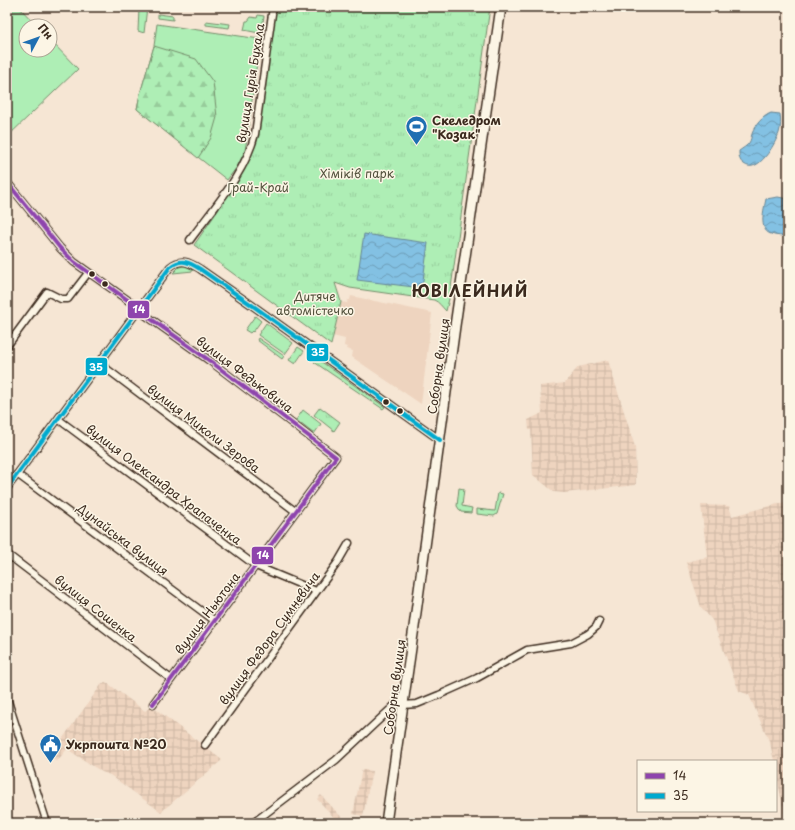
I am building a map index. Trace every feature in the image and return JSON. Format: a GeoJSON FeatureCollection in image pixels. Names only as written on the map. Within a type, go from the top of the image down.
{"type":"FeatureCollection","features":[{"type":"Feature","properties":{"kind":"main road","name":"Соборна вулиця"},"geometry":{"type":"LineString","coordinates":[[386,823],[400,704],[440,440],[501,7]]}},
{"type":"Feature","properties":{"kind":"street","name":"вулиця Гурія Бухала"},"geometry":{"type":"LineString","coordinates":[[190,240],[243,167],[251,150],[255,134],[272,7]]}},
{"type":"Feature","properties":{"kind":"street","name":"вулиця Федьковича"},"geometry":{"type":"LineString","coordinates":[[7,182],[60,248],[74,262],[210,360],[336,458]]}},
{"type":"Feature","properties":{"kind":"street"},"geometry":{"type":"LineString","coordinates":[[7,488],[170,267],[175,263],[184,262],[192,264],[200,269],[440,440]]}},
{"type":"Feature","properties":{"kind":"street"},"geometry":{"type":"LineString","coordinates":[[7,346],[47,292],[61,298],[68,299],[88,273]]}},
{"type":"Feature","properties":{"kind":"street","name":"вулиця Миколи Зерова"},"geometry":{"type":"LineString","coordinates":[[99,363],[295,511]]}},
{"type":"Feature","properties":{"kind":"street","name":"вулиця Олександра Храпаченка"},"geometry":{"type":"LineString","coordinates":[[58,419],[256,566],[316,591]]}},
{"type":"Feature","properties":{"kind":"street","name":"вулиця Ньютона"},"geometry":{"type":"LineString","coordinates":[[153,704],[295,511],[336,458]]}},
{"type":"Feature","properties":{"kind":"street","name":"Дунайська вулиця"},"geometry":{"type":"LineString","coordinates":[[17,474],[215,621]]}},
{"type":"Feature","properties":{"kind":"street","name":"вулиця Федора Сумневича"},"geometry":{"type":"LineString","coordinates":[[205,744],[338,562],[349,543]]}},
{"type":"Feature","properties":{"kind":"street","name":"вулиця Сошенка"},"geometry":{"type":"LineString","coordinates":[[7,554],[171,679]]}},
{"type":"Feature","properties":{"kind":"street"},"geometry":{"type":"LineString","coordinates":[[253,823],[336,760],[400,704],[417,704],[477,678],[527,650],[571,644],[588,634],[596,627],[599,621]]}},
{"type":"Feature","properties":{"kind":"street"},"geometry":{"type":"LineString","coordinates":[[7,698],[47,823]]}},
{"type":"Feature","properties":{"kind":"shaded area"},"geometry":{"type":"Polygon","coordinates":[[[351,296],[432,313],[421,404],[352,357],[353,351],[346,349],[347,347],[344,346],[345,339],[333,336],[341,302],[347,303],[351,296]]]}},
{"type":"Feature","properties":{"kind":"shaded area"},"geometry":{"type":"Polygon","coordinates":[[[608,360],[635,447],[636,485],[564,493],[554,492],[533,475],[531,430],[529,430],[528,420],[542,413],[540,386],[565,383],[578,367],[608,360]]]}},
{"type":"Feature","properties":{"kind":"shaded area"},"geometry":{"type":"Polygon","coordinates":[[[785,502],[788,511],[788,823],[786,823],[777,777],[777,760],[774,760],[770,743],[749,695],[739,691],[712,620],[701,607],[686,562],[707,557],[701,505],[729,506],[732,516],[785,502]]]}},
{"type":"Feature","properties":{"kind":"shaded area"},"geometry":{"type":"Polygon","coordinates":[[[106,682],[145,711],[150,707],[157,710],[222,760],[161,812],[110,775],[102,772],[67,749],[57,761],[50,756],[101,685],[106,682]]]}},
{"type":"Feature","properties":{"kind":"shaded area"},"geometry":{"type":"Polygon","coordinates":[[[362,769],[372,771],[363,816],[353,814],[362,769]]]}},
{"type":"Feature","properties":{"kind":"shaded area"},"geometry":{"type":"Polygon","coordinates":[[[321,795],[347,823],[339,823],[317,799],[321,795]]]}},
{"type":"Feature","properties":{"kind":"green space"},"geometry":{"type":"Polygon","coordinates":[[[7,7],[19,7],[29,18],[18,18],[18,58],[58,58],[58,48],[78,69],[7,137],[7,7]]]}},
{"type":"Feature","properties":{"kind":"green space"},"geometry":{"type":"Polygon","coordinates":[[[138,7],[147,7],[144,33],[138,31],[138,7]]]}},
{"type":"Feature","properties":{"kind":"green space","name":"Хіміків парк"},"geometry":{"type":"Polygon","coordinates":[[[273,7],[490,7],[450,295],[446,311],[434,300],[350,288],[335,283],[341,302],[331,345],[194,245],[219,209],[215,206],[251,150],[273,7]]]}},
{"type":"Feature","properties":{"kind":"green space"},"geometry":{"type":"Polygon","coordinates":[[[158,14],[173,16],[173,20],[158,18],[158,14]]]}},
{"type":"Feature","properties":{"kind":"green space"},"geometry":{"type":"Polygon","coordinates":[[[258,15],[264,16],[262,28],[260,27],[259,33],[244,30],[246,21],[248,21],[251,17],[257,18],[258,15]]]}},
{"type":"Feature","properties":{"kind":"green space"},"geometry":{"type":"Polygon","coordinates":[[[206,21],[230,24],[229,28],[206,25],[206,21]]]}},
{"type":"Feature","properties":{"kind":"green space"},"geometry":{"type":"Polygon","coordinates":[[[157,24],[260,39],[245,151],[237,167],[227,180],[137,109],[154,46],[157,24]]]}},
{"type":"Feature","properties":{"kind":"green space"},"geometry":{"type":"Polygon","coordinates":[[[154,46],[196,59],[213,82],[217,117],[211,138],[198,158],[137,109],[154,46]]]}},
{"type":"Feature","properties":{"kind":"green space"},"geometry":{"type":"Polygon","coordinates":[[[188,265],[193,267],[193,271],[173,273],[179,267],[188,265]]]}},
{"type":"Feature","properties":{"kind":"green space"},"geometry":{"type":"Polygon","coordinates":[[[255,316],[261,321],[253,332],[252,331],[250,333],[245,330],[255,316]]]}},
{"type":"Feature","properties":{"kind":"green space"},"geometry":{"type":"Polygon","coordinates":[[[266,323],[293,343],[285,354],[258,335],[266,323]]]}},
{"type":"Feature","properties":{"kind":"green space"},"geometry":{"type":"Polygon","coordinates":[[[258,338],[284,356],[282,359],[257,340],[258,338]]]}},
{"type":"Feature","properties":{"kind":"green space"},"geometry":{"type":"Polygon","coordinates":[[[298,347],[304,351],[295,364],[289,360],[298,347]]]}},
{"type":"Feature","properties":{"kind":"green space"},"geometry":{"type":"Polygon","coordinates":[[[316,358],[385,407],[383,409],[314,362],[316,358]]]}},
{"type":"Feature","properties":{"kind":"green space"},"geometry":{"type":"Polygon","coordinates":[[[320,407],[340,422],[334,431],[314,415],[320,407]]]}},
{"type":"Feature","properties":{"kind":"green space"},"geometry":{"type":"Polygon","coordinates":[[[303,410],[321,424],[314,434],[296,420],[303,410]]]}},
{"type":"Feature","properties":{"kind":"green space"},"geometry":{"type":"Polygon","coordinates":[[[459,488],[464,489],[462,506],[472,508],[471,513],[461,512],[457,506],[459,488]]]}},
{"type":"Feature","properties":{"kind":"green space"},"geometry":{"type":"Polygon","coordinates":[[[498,493],[503,494],[497,514],[494,516],[477,514],[477,509],[495,511],[498,493]]]}},
{"type":"Feature","properties":{"kind":"water"},"geometry":{"type":"Polygon","coordinates":[[[771,113],[780,114],[781,119],[780,131],[770,151],[760,162],[755,165],[749,166],[742,163],[739,157],[739,151],[749,143],[755,127],[760,121],[771,113]]]}},
{"type":"Feature","properties":{"kind":"water"},"geometry":{"type":"Polygon","coordinates":[[[778,197],[788,199],[788,236],[777,236],[771,234],[764,228],[763,213],[766,199],[778,197]]]}},
{"type":"Feature","properties":{"kind":"water"},"geometry":{"type":"Polygon","coordinates":[[[364,234],[428,243],[422,288],[357,280],[364,234]]]}},
{"type":"Feature","properties":{"kind":"transit line","name":"14"},"geometry":{"type":"LineString","coordinates":[[7,182],[60,248],[74,262],[210,361],[336,457],[153,704]]}},
{"type":"Feature","properties":{"kind":"transit line","name":"35"},"geometry":{"type":"LineString","coordinates":[[7,488],[170,267],[181,262],[192,264],[200,269],[440,440]]}},
{"type":"Feature","properties":{"kind":"place","name":"Скеледром \"Козак\""},"geometry":{"type":"Point","coordinates":[416,146]}},
{"type":"Feature","properties":{"kind":"place","name":"Укрпошта №20"},"geometry":{"type":"Point","coordinates":[50,764]}},
{"type":"Feature","properties":{"kind":"district","name":"ЮВІЛЕЙНИЙ"},"geometry":{"type":"Point","coordinates":[470,290]}},
{"type":"Feature","properties":{"kind":"park label","name":"Грай-Край"},"geometry":{"type":"Point","coordinates":[258,187]}},
{"type":"Feature","properties":{"kind":"park label","name":"Дитяче автомістечко"},"geometry":{"type":"Point","coordinates":[315,303]}}]}
